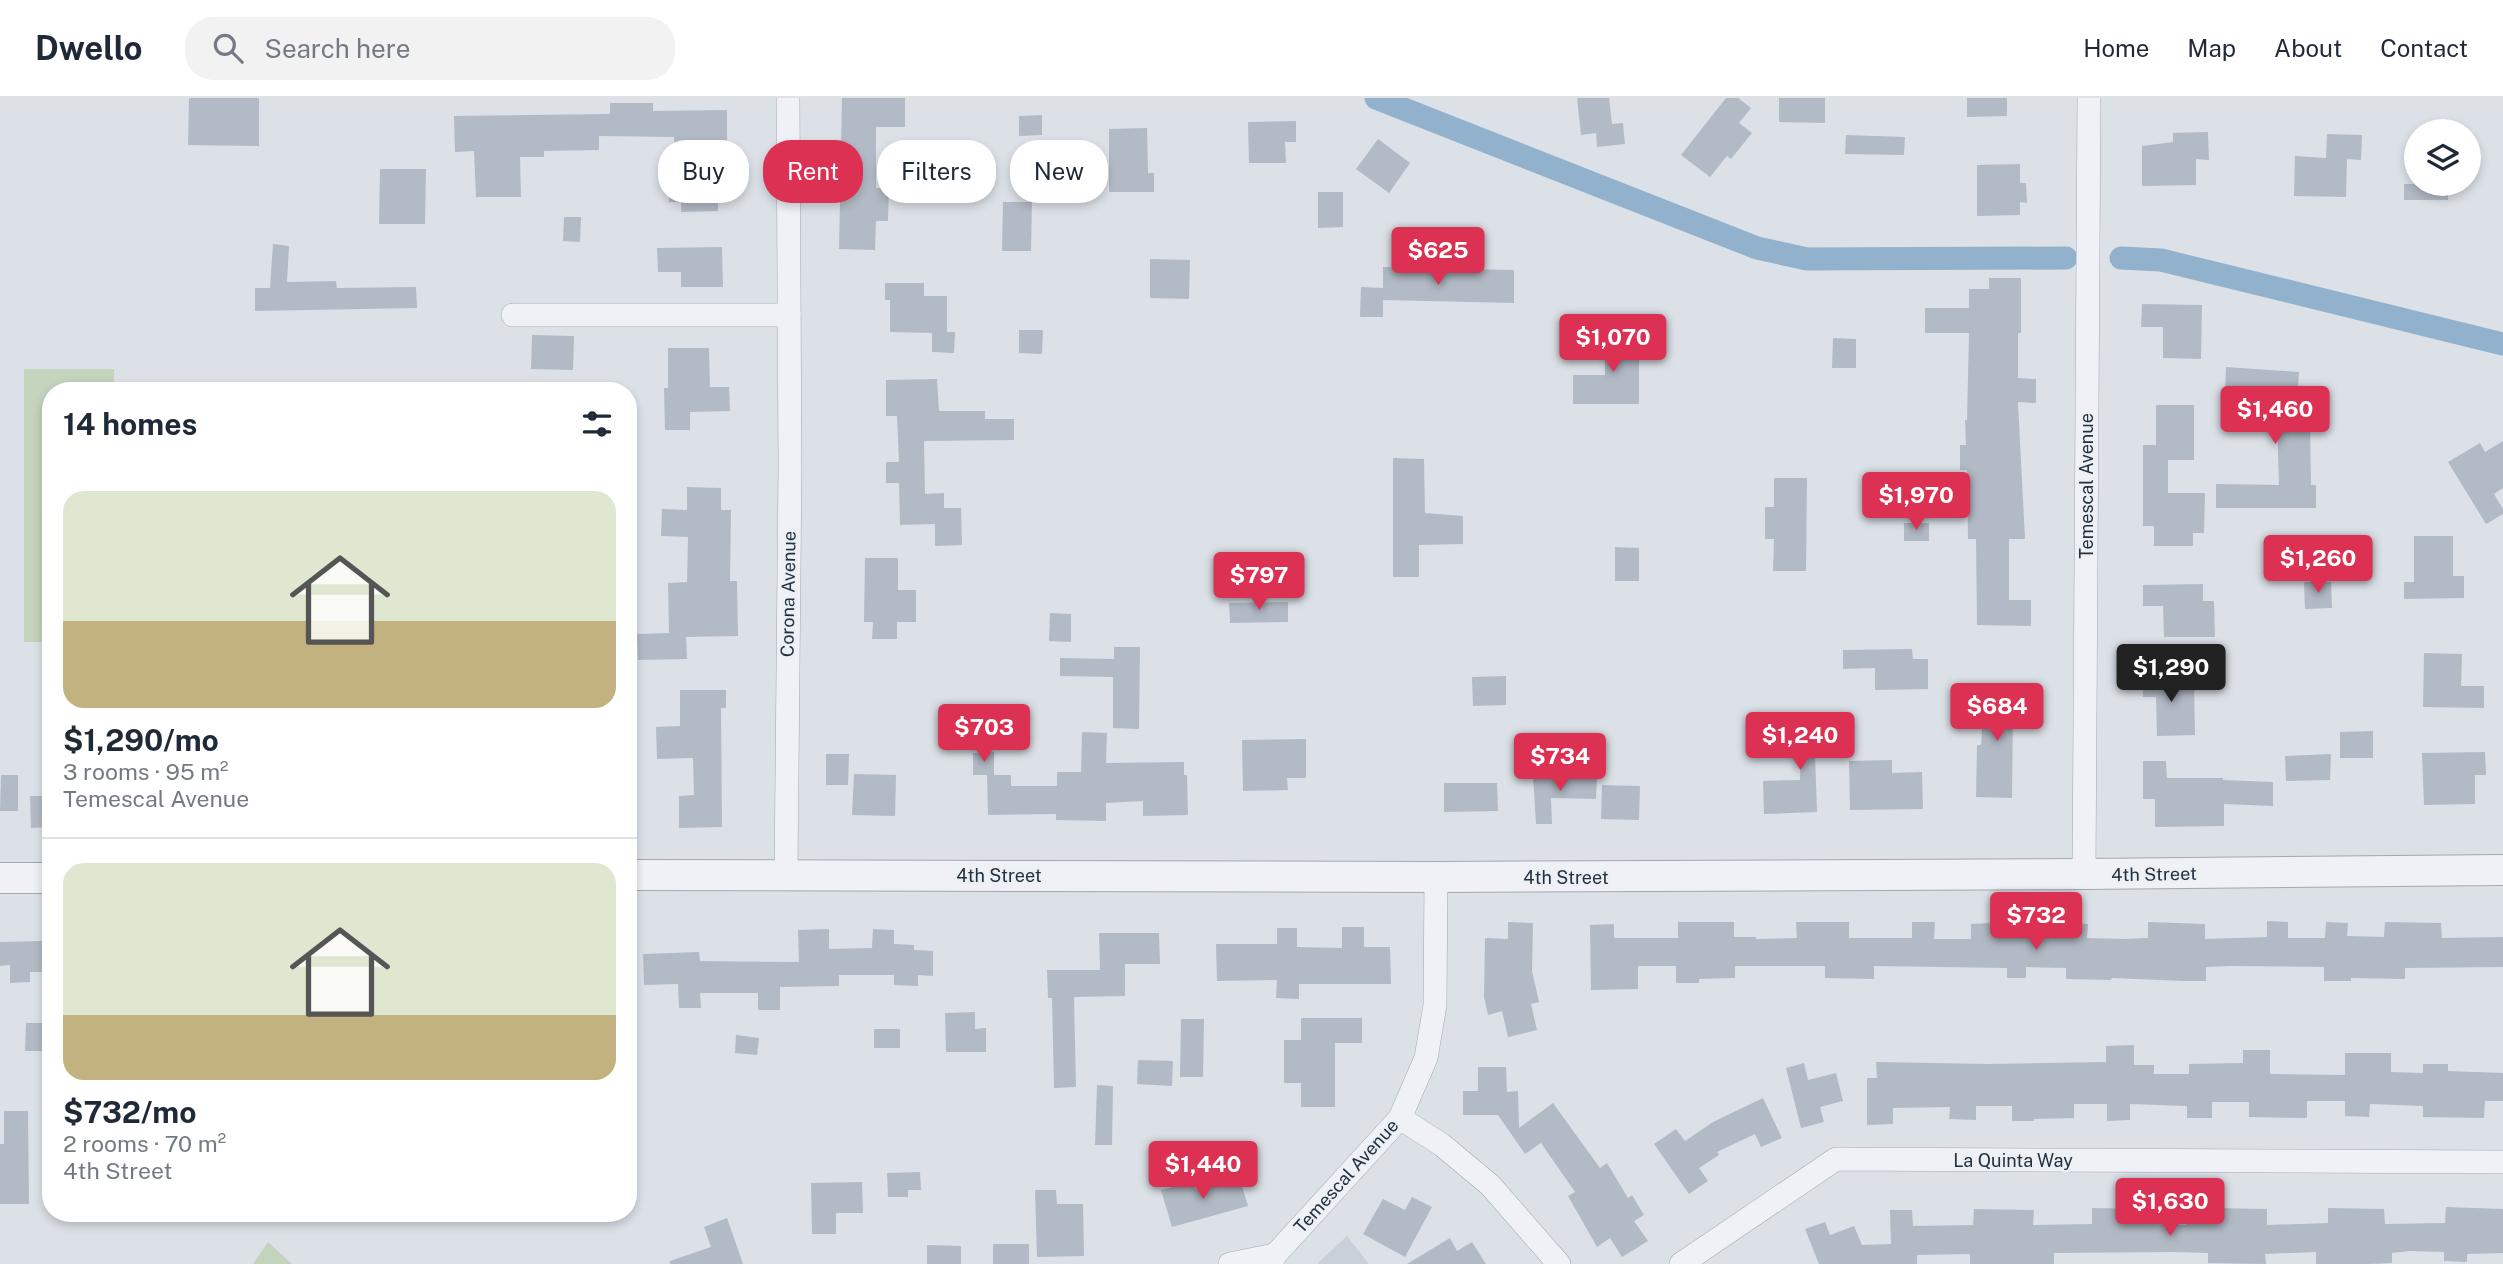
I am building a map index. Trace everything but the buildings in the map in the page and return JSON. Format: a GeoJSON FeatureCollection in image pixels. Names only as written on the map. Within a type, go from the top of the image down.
{"type":"FeatureCollection","features":[{"type":"Feature","properties":{"kind":"street","name":"Corona Avenue"},"geometry":{"type":"LineString","coordinates":[[786,874],[788,98]]}},
{"type":"Feature","properties":{"kind":"street","name":"Temescal Avenue"},"geometry":{"type":"LineString","coordinates":[[2084,874],[2090,98]]}},
{"type":"Feature","properties":{"kind":"street"},"geometry":{"type":"LineString","coordinates":[[513,315],[789,315]]}},
{"type":"Feature","properties":{"kind":"street","name":"4th Street"},"geometry":{"type":"LineString","coordinates":[[637,875],[1436,877],[2503,870]]}},
{"type":"Feature","properties":{"kind":"street","name":"Temescal Avenue"},"geometry":{"type":"LineString","coordinates":[[1273,1260],[1400,1118],[1426,1058],[1435,1005],[1436,877]]}},
{"type":"Feature","properties":{"kind":"street"},"geometry":{"type":"LineString","coordinates":[[0,878],[42,878]]}},
{"type":"Feature","properties":{"kind":"street"},"geometry":{"type":"LineString","coordinates":[[1400,1118],[1442,1145],[1490,1185],[1559,1264]]}},
{"type":"Feature","properties":{"kind":"street","name":"La Quinta Way"},"geometry":{"type":"LineString","coordinates":[[1681,1264],[1836,1159],[2503,1163]]}},
{"type":"Feature","properties":{"kind":"street"},"geometry":{"type":"LineString","coordinates":[[1230,1264],[1273,1260]]}},
{"type":"Feature","properties":{"kind":"shaded area"},"geometry":{"type":"Polygon","coordinates":[[[1347,1236],[1369,1264],[1318,1264],[1319,1262],[1347,1236]]]}},
{"type":"Feature","properties":{"kind":"green space"},"geometry":{"type":"Polygon","coordinates":[[[24,369],[114,369],[114,382],[42,382],[42,642],[24,642],[24,369]]]}},
{"type":"Feature","properties":{"kind":"green space"},"geometry":{"type":"Polygon","coordinates":[[[268,1242],[292,1264],[253,1264],[268,1242]]]}},
{"type":"Feature","properties":{"kind":"waterway"},"geometry":{"type":"LineString","coordinates":[[1376,98],[1757,248],[1807,259],[2066,258]]}},
{"type":"Feature","properties":{"kind":"waterway"},"geometry":{"type":"LineString","coordinates":[[2121,258],[2161,260],[2503,344]]}}]}
